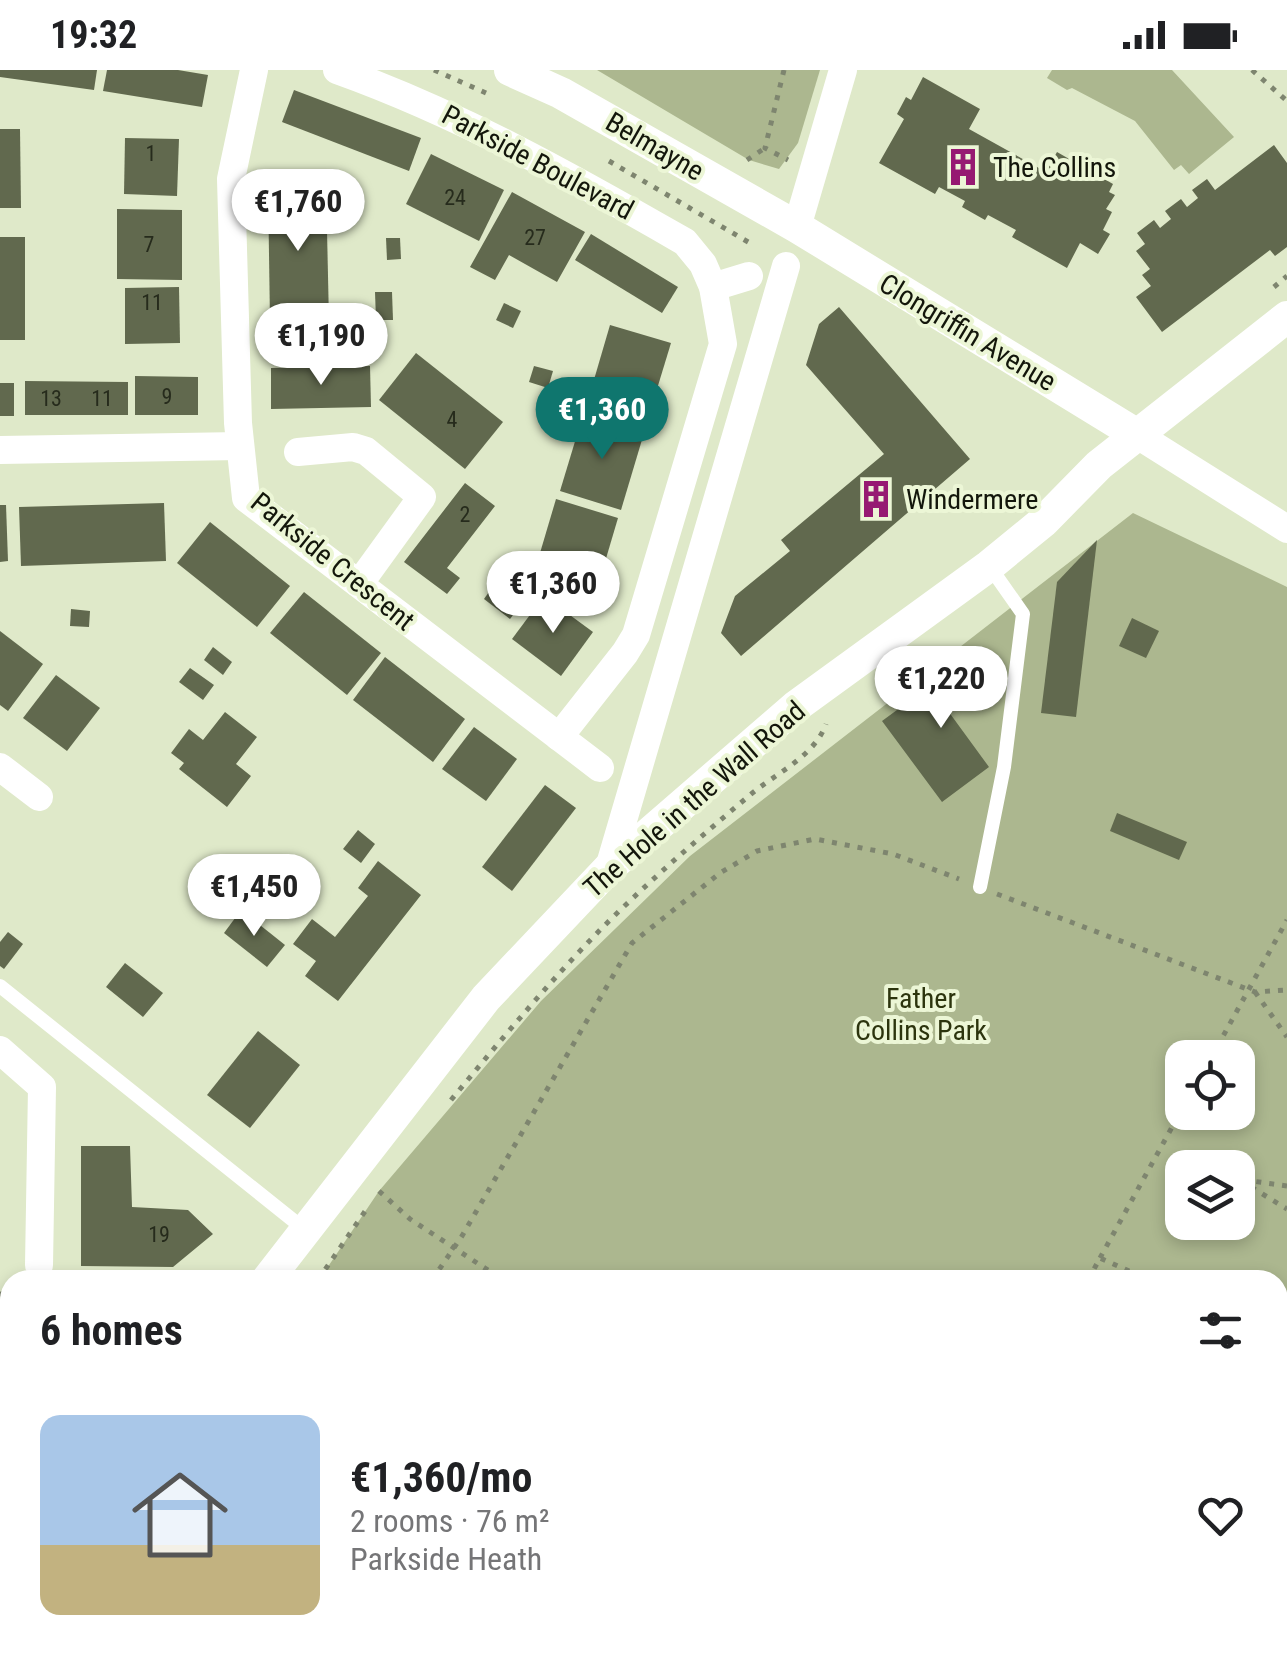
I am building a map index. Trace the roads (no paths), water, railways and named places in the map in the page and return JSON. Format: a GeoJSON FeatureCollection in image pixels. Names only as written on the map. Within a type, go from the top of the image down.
{"type":"FeatureCollection","features":[{"type":"Feature","properties":{"kind":"street","name":"Parkside Crescent"},"geometry":{"type":"LineString","coordinates":[[254,70],[231,179],[239,434],[246,498],[600,768]]}},
{"type":"Feature","properties":{"kind":"street","name":"Parkside Boulevard"},"geometry":{"type":"LineString","coordinates":[[337,70],[448,113],[536,157],[685,242],[703,264],[714,287]]}},
{"type":"Feature","properties":{"kind":"street"},"geometry":{"type":"LineString","coordinates":[[797,227],[844,70]]}},
{"type":"Feature","properties":{"kind":"street","name":"Belmayne"},"geometry":{"type":"LineString","coordinates":[[500,83],[560,93],[797,227]]}},
{"type":"Feature","properties":{"kind":"street","name":"Clongriffin Avenue"},"geometry":{"type":"LineString","coordinates":[[797,227],[1139,436]]}},
{"type":"Feature","properties":{"kind":"street"},"geometry":{"type":"LineString","coordinates":[[609,868],[776,259]]}},
{"type":"Feature","properties":{"kind":"street"},"geometry":{"type":"LineString","coordinates":[[559,737],[636,635],[723,344],[714,287],[749,276]]}},
{"type":"Feature","properties":{"kind":"street","name":"The Hole in the Wall Road"},"geometry":{"type":"LineString","coordinates":[[274,1270],[486,998],[609,868],[795,707],[989,566],[1044,520],[1099,465],[1287,316]]}},
{"type":"Feature","properties":{"kind":"street"},"geometry":{"type":"LineString","coordinates":[[0,450],[239,434]]}},
{"type":"Feature","properties":{"kind":"street"},"geometry":{"type":"LineString","coordinates":[[1139,436],[1287,530]]}},
{"type":"Feature","properties":{"kind":"street"},"geometry":{"type":"LineString","coordinates":[[298,452],[352,447],[366,451],[422,497],[360,584]]}},
{"type":"Feature","properties":{"kind":"street"},"geometry":{"type":"LineString","coordinates":[[0,767],[39,797]]}},
{"type":"Feature","properties":{"kind":"street"},"geometry":{"type":"LineString","coordinates":[[0,1050],[42,1087],[39,1265]]}},
{"type":"Feature","properties":{"kind":"lane"},"geometry":{"type":"LineString","coordinates":[[980,888],[1004,766],[1023,614],[989,566]]}},
{"type":"Feature","properties":{"kind":"lane"},"geometry":{"type":"LineString","coordinates":[[0,986],[305,1229]]}},
{"type":"Feature","properties":{"kind":"place","name":"The Collins"},"geometry":{"type":"Point","coordinates":[963,167]}},
{"type":"Feature","properties":{"kind":"place","name":"Windermere"},"geometry":{"type":"Point","coordinates":[876,499]}},
{"type":"Feature","properties":{"kind":"park label","name":"Father Collins Park"},"geometry":{"type":"Point","coordinates":[921,1014]}}]}
